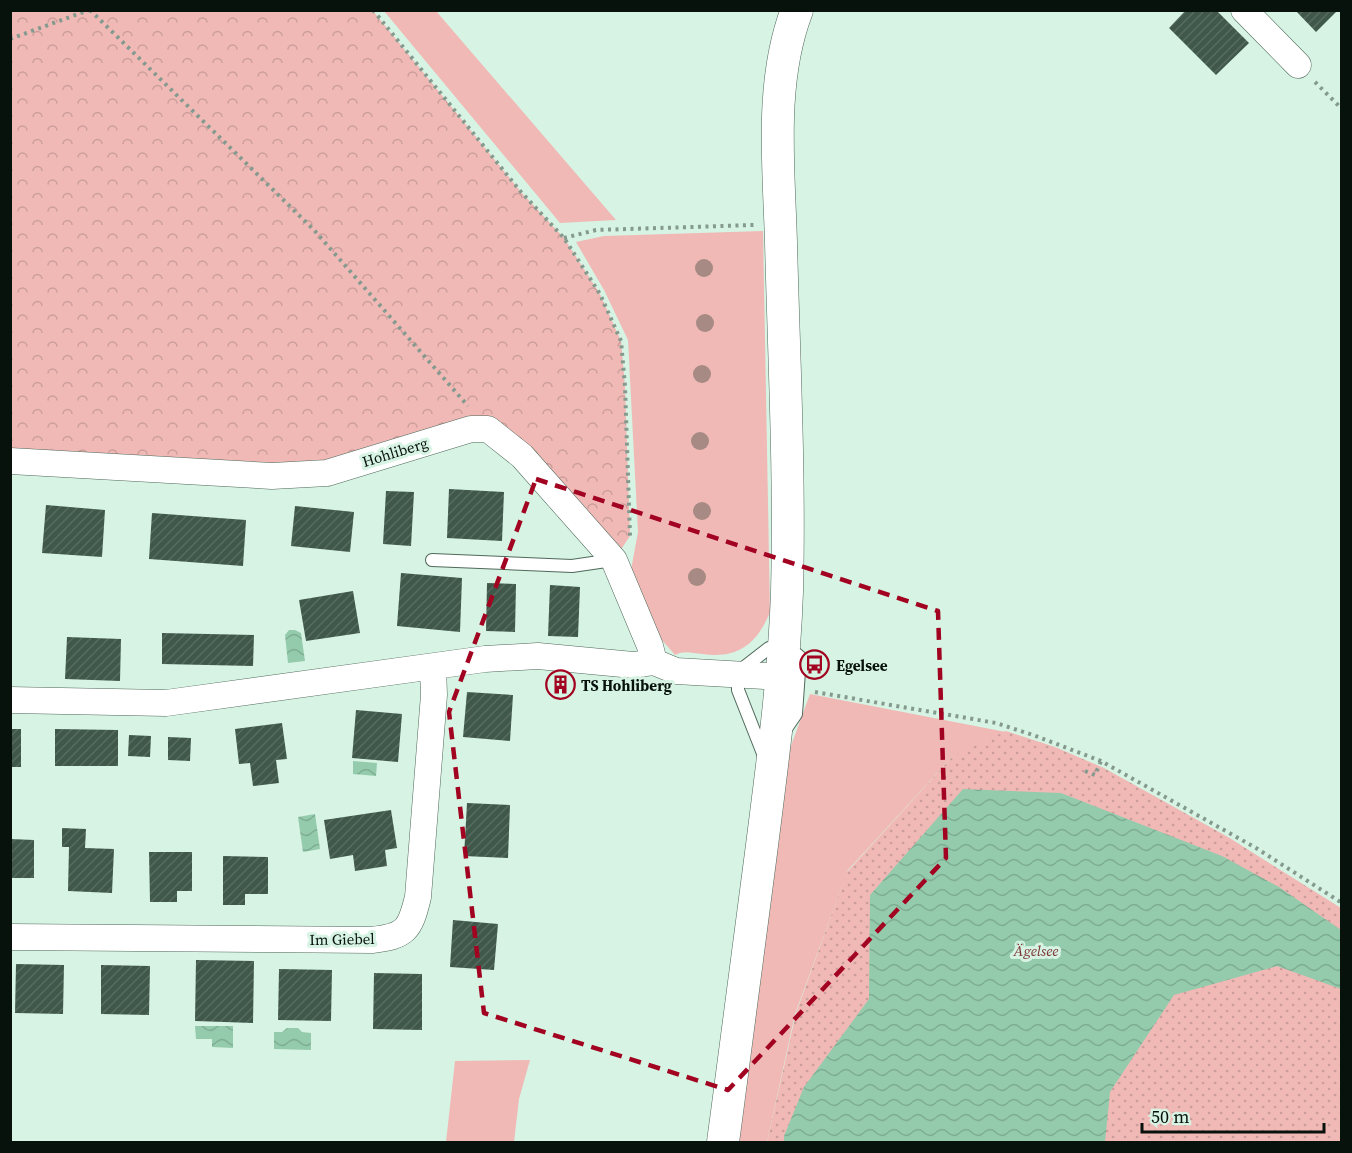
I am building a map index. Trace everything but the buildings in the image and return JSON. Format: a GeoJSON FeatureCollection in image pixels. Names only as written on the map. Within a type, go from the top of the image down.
{"type":"FeatureCollection","features":[{"type":"Feature","properties":{"kind":"street"},"geometry":{"type":"LineString","coordinates":[[723,1143],[773,760],[790,680],[784,645],[787,591],[787,496],[778,122],[783,58],[796,10]]}},
{"type":"Feature","properties":{"kind":"street"},"geometry":{"type":"LineString","coordinates":[[1244,10],[1298,66]]}},
{"type":"Feature","properties":{"kind":"street","name":"Hohliberg"},"geometry":{"type":"LineString","coordinates":[[10,461],[272,476],[327,473],[471,429],[488,429]]}},
{"type":"Feature","properties":{"kind":"street"},"geometry":{"type":"LineString","coordinates":[[488,429],[522,456],[614,560],[650,646],[654,662]]}},
{"type":"Feature","properties":{"kind":"street"},"geometry":{"type":"LineString","coordinates":[[10,700],[166,703],[485,659],[538,656],[633,665],[654,662],[675,670],[790,680]]}},
{"type":"Feature","properties":{"kind":"street","name":"Im Giebel"},"geometry":{"type":"LineString","coordinates":[[10,937],[372,940],[393,938],[406,929],[413,916],[418,897],[434,695],[432,667]]}},
{"type":"Feature","properties":{"kind":"lane"},"geometry":{"type":"LineString","coordinates":[[432,560],[572,566],[614,560]]}},
{"type":"Feature","properties":{"kind":"lane"},"geometry":{"type":"LineString","coordinates":[[773,760],[738,690],[738,672],[769,648],[784,645]]}},
{"type":"Feature","properties":{"kind":"path"},"geometry":{"type":"LineString","coordinates":[[10,39],[89,10],[314,231],[488,429]]}},
{"type":"Feature","properties":{"kind":"path"},"geometry":{"type":"LineString","coordinates":[[373,10],[521,192],[564,238],[600,294],[621,341],[625,386],[630,536],[614,560]]}},
{"type":"Feature","properties":{"kind":"path"},"geometry":{"type":"LineString","coordinates":[[1298,66],[1341,109]]}},
{"type":"Feature","properties":{"kind":"path"},"geometry":{"type":"LineString","coordinates":[[564,238],[596,230],[780,224]]}},
{"type":"Feature","properties":{"kind":"path"},"geometry":{"type":"LineString","coordinates":[[790,680],[816,692],[996,723],[1101,761],[1256,848],[1341,903]]}},
{"type":"Feature","properties":{"kind":"path"},"geometry":{"type":"LineString","coordinates":[[1085,771],[1095,775],[1101,761]]}},
{"type":"Feature","properties":{"kind":"highlighted area"},"geometry":{"type":"Polygon","coordinates":[[[536,479],[938,611],[946,858],[728,1090],[484,1013],[449,712],[536,479]]]}},
{"type":"Feature","properties":{"kind":"green space"},"geometry":{"type":"Polygon","coordinates":[[[10,11],[373,11],[521,192],[564,238],[600,294],[621,341],[625,386],[630,536],[614,560],[488,429],[327,473],[11,461],[10,11]]]}},
{"type":"Feature","properties":{"kind":"green space"},"geometry":{"type":"Polygon","coordinates":[[[384,11],[436,11],[616,220],[560,223],[384,11]]]}},
{"type":"Feature","properties":{"kind":"green space"},"geometry":{"type":"Polygon","coordinates":[[[763,231],[770,612],[759,633],[745,647],[726,654],[685,652],[675,655],[655,632],[631,570],[638,532],[628,340],[604,290],[576,242],[604,236],[763,231]]]}},
{"type":"Feature","properties":{"kind":"green space"},"geometry":{"type":"Polygon","coordinates":[[[810,694],[1006,732],[952,757],[848,870],[795,1014],[767,1142],[734,1142],[781,773],[810,694]]]}},
{"type":"Feature","properties":{"kind":"green space","name":"Ägelsee"},"geometry":{"type":"Polygon","coordinates":[[[1006,731],[1055,747],[1104,768],[1228,837],[1341,908],[1341,1142],[767,1142],[796,1013],[847,872],[953,756],[1006,731]]]}},
{"type":"Feature","properties":{"kind":"green space"},"geometry":{"type":"Polygon","coordinates":[[[530,1060],[519,1099],[514,1142],[446,1142],[455,1061],[530,1060]]]}},
{"type":"Feature","properties":{"kind":"water"},"geometry":{"type":"Polygon","coordinates":[[[289,630],[301,633],[305,661],[288,663],[285,635],[289,630]]]}},
{"type":"Feature","properties":{"kind":"water"},"geometry":{"type":"Polygon","coordinates":[[[353,761],[377,763],[376,776],[353,774],[353,761]]]}},
{"type":"Feature","properties":{"kind":"water","name":"Ägelsee"},"geometry":{"type":"Polygon","coordinates":[[[963,789],[1061,793],[1222,856],[1279,887],[1341,930],[1341,989],[1277,966],[1174,995],[1110,1092],[1105,1142],[784,1142],[784,1136],[804,1087],[869,999],[870,895],[963,789]]]}},
{"type":"Feature","properties":{"kind":"water"},"geometry":{"type":"Polygon","coordinates":[[[315,814],[320,849],[303,852],[298,817],[315,814]]]}},
{"type":"Feature","properties":{"kind":"water"},"geometry":{"type":"Polygon","coordinates":[[[195,1026],[233,1026],[233,1048],[212,1047],[212,1039],[196,1039],[195,1026]]]}},
{"type":"Feature","properties":{"kind":"water"},"geometry":{"type":"Polygon","coordinates":[[[287,1028],[298,1028],[302,1032],[311,1033],[311,1050],[274,1049],[274,1032],[282,1032],[287,1028]]]}},
{"type":"Feature","properties":{"kind":"place","name":"Egelsee"},"geometry":{"type":"Point","coordinates":[815,665]}},
{"type":"Feature","properties":{"kind":"place","name":"TS Hohliberg"},"geometry":{"type":"Point","coordinates":[560,685]}}]}
